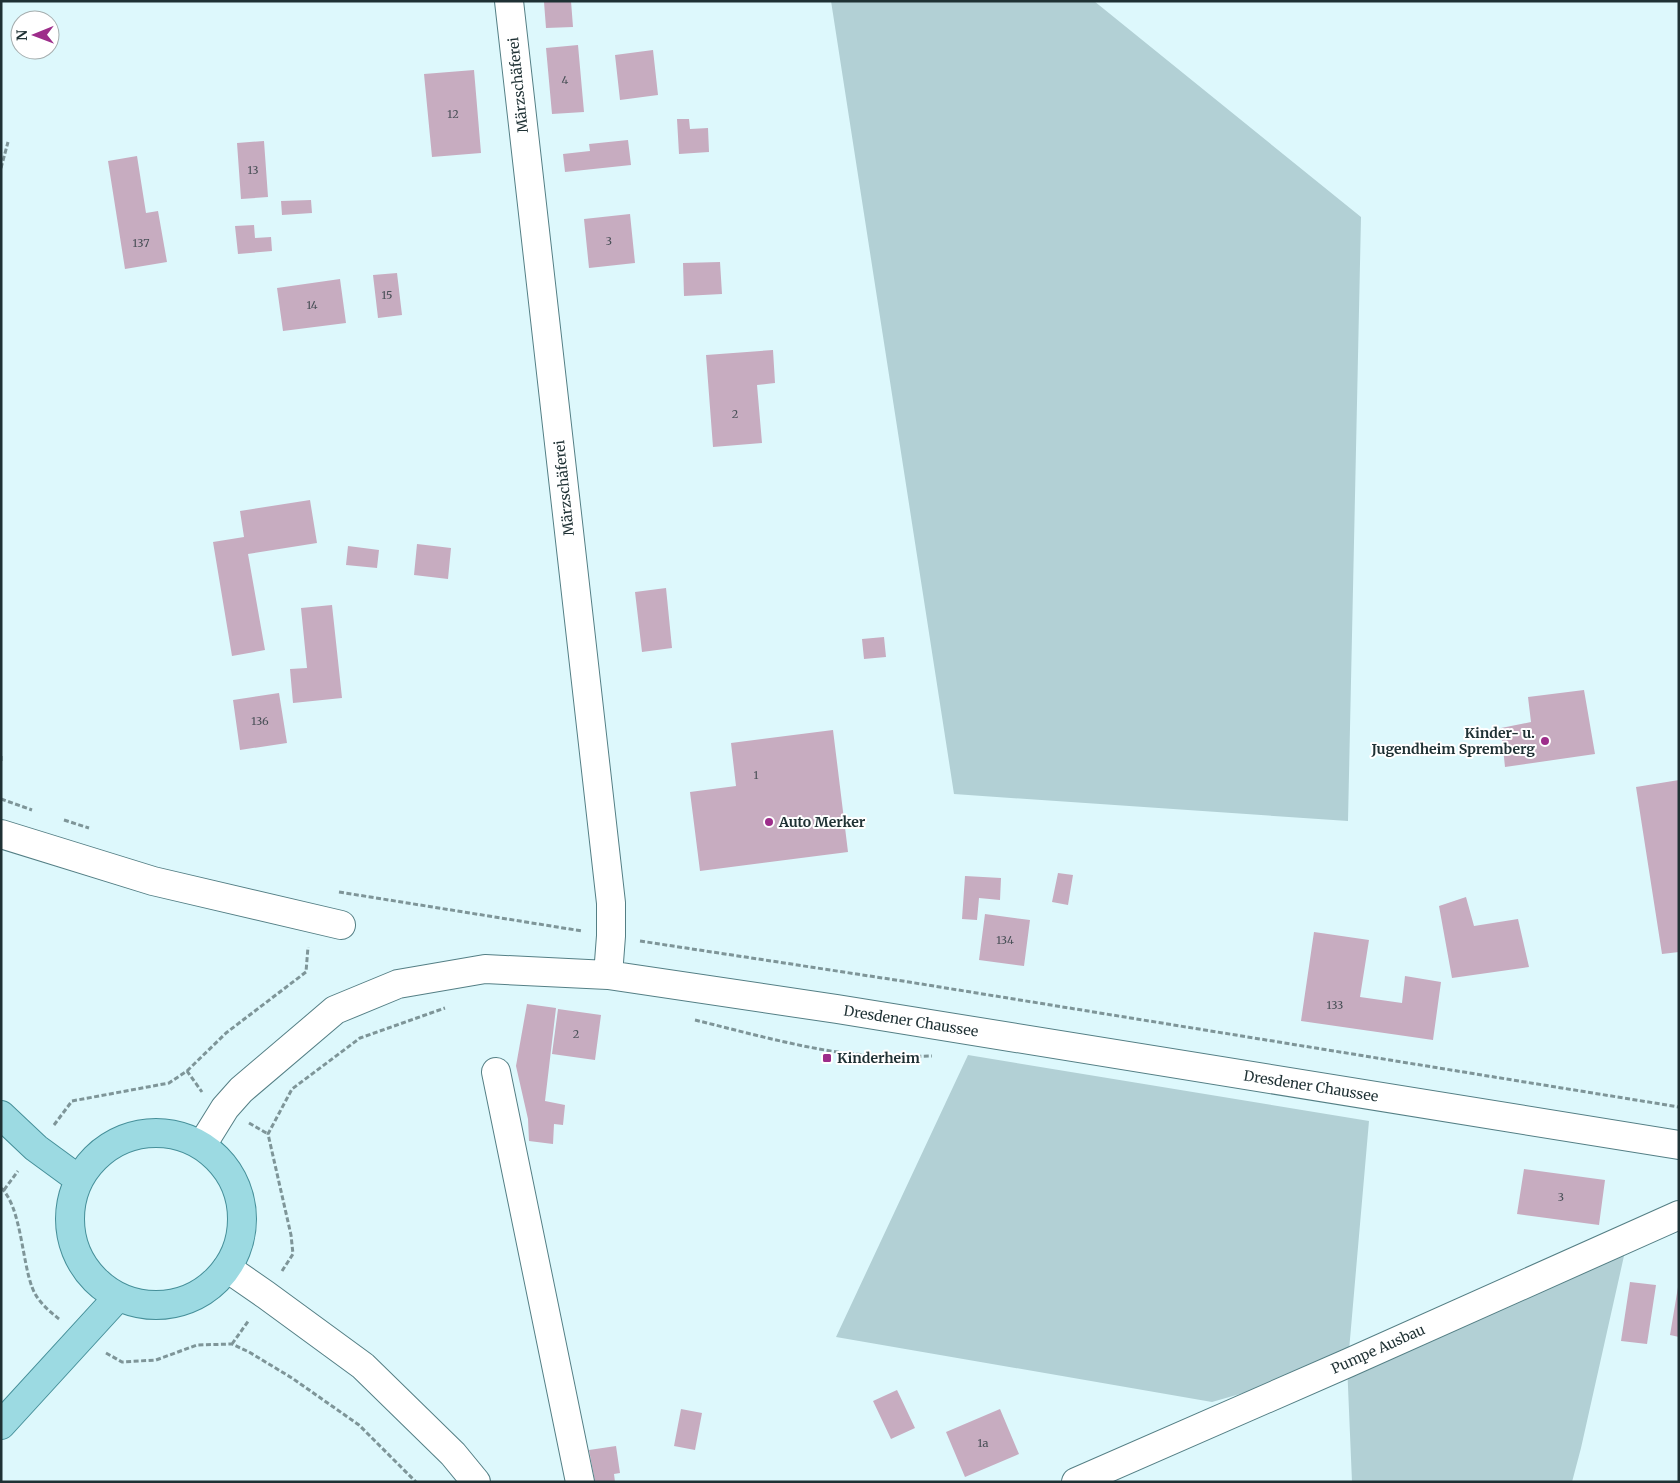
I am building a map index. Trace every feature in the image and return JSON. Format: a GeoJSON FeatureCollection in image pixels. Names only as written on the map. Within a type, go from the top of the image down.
{"type":"FeatureCollection","features":[{"type":"Feature","properties":{"kind":"main road"},"geometry":{"type":"LineString","coordinates":[[1,1115],[36,1148],[77,1178]]}},
{"type":"Feature","properties":{"kind":"main road"},"geometry":{"type":"LineString","coordinates":[[171,1134],[188,1138],[202,1145],[233,1180],[242,1212],[239,1243],[227,1268],[203,1291],[174,1304],[149,1305],[118,1297],[98,1283],[82,1263],[71,1235],[69,1205],[77,1178],[103,1152],[134,1136],[171,1134]]}},
{"type":"Feature","properties":{"kind":"main road"},"geometry":{"type":"LineString","coordinates":[[1,1425],[118,1297]]}},
{"type":"Feature","properties":{"kind":"street","name":"Märzschäferei"},"geometry":{"type":"LineString","coordinates":[[509,1],[611,903],[608,975]]}},
{"type":"Feature","properties":{"kind":"street"},"geometry":{"type":"LineString","coordinates":[[1,834],[153,881],[341,925]]}},
{"type":"Feature","properties":{"kind":"street","name":"Dresdener Chaussee"},"geometry":{"type":"LineString","coordinates":[[202,1145],[224,1108],[241,1090],[335,1010],[398,984],[485,969],[608,975],[846,1010],[1679,1145]]}},
{"type":"Feature","properties":{"kind":"street"},"geometry":{"type":"LineString","coordinates":[[496,1072],[580,1482]]}},
{"type":"Feature","properties":{"kind":"street","name":"Pumpe Ausbau"},"geometry":{"type":"LineString","coordinates":[[1076,1482],[1679,1215]]}},
{"type":"Feature","properties":{"kind":"street"},"geometry":{"type":"LineString","coordinates":[[227,1268],[363,1366],[453,1454],[476,1482]]}},
{"type":"Feature","properties":{"kind":"path"},"geometry":{"type":"LineString","coordinates":[[1,168],[8,142]]}},
{"type":"Feature","properties":{"kind":"path"},"geometry":{"type":"LineString","coordinates":[[1,756],[1,761]]}},
{"type":"Feature","properties":{"kind":"path"},"geometry":{"type":"LineString","coordinates":[[1,799],[37,812]]}},
{"type":"Feature","properties":{"kind":"path"},"geometry":{"type":"LineString","coordinates":[[63,820],[91,828]]}},
{"type":"Feature","properties":{"kind":"path"},"geometry":{"type":"LineString","coordinates":[[331,890],[1679,1107]]}},
{"type":"Feature","properties":{"kind":"path"},"geometry":{"type":"LineString","coordinates":[[1,1188],[4,1190],[72,1101],[169,1083],[187,1071],[226,1033],[306,972],[310,918]]}},
{"type":"Feature","properties":{"kind":"path"},"geometry":{"type":"LineString","coordinates":[[416,1482],[359,1425],[292,1378],[232,1344],[293,1254],[291,1235],[268,1134],[292,1090],[360,1038],[447,1007]]}},
{"type":"Feature","properties":{"kind":"path"},"geometry":{"type":"LineString","coordinates":[[692,1019],[759,1036],[844,1052],[905,1057],[941,1056]]}},
{"type":"Feature","properties":{"kind":"path"},"geometry":{"type":"LineString","coordinates":[[187,1071],[201,1091],[224,1108],[268,1134]]}},
{"type":"Feature","properties":{"kind":"shaded area"},"geometry":{"type":"Polygon","coordinates":[[[831,1],[1094,1],[1361,217],[1348,821],[954,794],[831,1]]]}},
{"type":"Feature","properties":{"kind":"shaded area"},"geometry":{"type":"Polygon","coordinates":[[[968,1055],[1369,1121],[1348,1362],[1628,1238],[1572,1482],[1352,1482],[1347,1363],[1212,1402],[836,1337],[968,1055]]]}},
{"type":"Feature","properties":{"kind":"building"},"geometry":{"type":"Polygon","coordinates":[[[571,1],[573,27],[546,28],[544,2],[571,1]]]}},
{"type":"Feature","properties":{"kind":"building"},"geometry":{"type":"Polygon","coordinates":[[[578,45],[584,112],[552,114],[546,48],[578,45]]]}},
{"type":"Feature","properties":{"kind":"building"},"geometry":{"type":"Polygon","coordinates":[[[653,50],[658,95],[620,100],[615,55],[653,50]]]}},
{"type":"Feature","properties":{"kind":"building"},"geometry":{"type":"Polygon","coordinates":[[[474,70],[481,153],[432,157],[424,74],[474,70]]]}},
{"type":"Feature","properties":{"kind":"building"},"geometry":{"type":"Polygon","coordinates":[[[677,119],[689,119],[690,129],[708,128],[709,152],[679,154],[677,119]]]}},
{"type":"Feature","properties":{"kind":"building"},"geometry":{"type":"Polygon","coordinates":[[[628,140],[631,165],[565,172],[563,154],[590,151],[589,144],[628,140]]]}},
{"type":"Feature","properties":{"kind":"building"},"geometry":{"type":"Polygon","coordinates":[[[264,141],[268,197],[241,199],[237,143],[264,141]]]}},
{"type":"Feature","properties":{"kind":"building"},"geometry":{"type":"Polygon","coordinates":[[[137,156],[146,213],[158,211],[167,262],[125,269],[108,161],[137,156]]]}},
{"type":"Feature","properties":{"kind":"building"},"geometry":{"type":"Polygon","coordinates":[[[311,200],[312,213],[282,215],[281,201],[311,200]]]}},
{"type":"Feature","properties":{"kind":"building"},"geometry":{"type":"Polygon","coordinates":[[[630,214],[635,263],[589,268],[584,219],[630,214]]]}},
{"type":"Feature","properties":{"kind":"building"},"geometry":{"type":"Polygon","coordinates":[[[254,225],[255,238],[271,237],[272,251],[238,254],[235,226],[254,225]]]}},
{"type":"Feature","properties":{"kind":"building"},"geometry":{"type":"Polygon","coordinates":[[[720,262],[722,294],[684,296],[683,263],[720,262]]]}},
{"type":"Feature","properties":{"kind":"building"},"geometry":{"type":"Polygon","coordinates":[[[397,273],[402,315],[378,318],[373,275],[397,273]]]}},
{"type":"Feature","properties":{"kind":"building"},"geometry":{"type":"Polygon","coordinates":[[[340,279],[346,323],[283,331],[277,288],[340,279]]]}},
{"type":"Feature","properties":{"kind":"building"},"geometry":{"type":"Polygon","coordinates":[[[773,350],[775,383],[757,385],[762,443],[713,447],[706,355],[773,350]]]}},
{"type":"Feature","properties":{"kind":"building"},"geometry":{"type":"Polygon","coordinates":[[[310,500],[317,543],[248,554],[265,650],[232,656],[213,542],[244,537],[240,511],[310,500]]]}},
{"type":"Feature","properties":{"kind":"building"},"geometry":{"type":"Polygon","coordinates":[[[417,544],[451,548],[448,579],[414,575],[417,544]]]}},
{"type":"Feature","properties":{"kind":"building"},"geometry":{"type":"Polygon","coordinates":[[[348,546],[379,550],[377,568],[346,565],[348,546]]]}},
{"type":"Feature","properties":{"kind":"building"},"geometry":{"type":"Polygon","coordinates":[[[666,588],[672,648],[642,652],[635,592],[666,588]]]}},
{"type":"Feature","properties":{"kind":"building"},"geometry":{"type":"Polygon","coordinates":[[[332,605],[342,698],[293,703],[290,669],[307,668],[301,608],[332,605]]]}},
{"type":"Feature","properties":{"kind":"building"},"geometry":{"type":"Polygon","coordinates":[[[884,637],[886,657],[864,659],[862,639],[884,637]]]}},
{"type":"Feature","properties":{"kind":"building"},"geometry":{"type":"Polygon","coordinates":[[[1584,690],[1595,754],[1505,767],[1501,728],[1531,722],[1528,697],[1584,690]]]}},
{"type":"Feature","properties":{"kind":"building"},"geometry":{"type":"Polygon","coordinates":[[[279,693],[287,743],[240,750],[233,700],[279,693]]]}},
{"type":"Feature","properties":{"kind":"building","name":"Auto Merker"},"geometry":{"type":"Polygon","coordinates":[[[833,730],[848,852],[700,871],[690,792],[736,786],[731,743],[833,730]]]}},
{"type":"Feature","properties":{"kind":"building"},"geometry":{"type":"Polygon","coordinates":[[[1679,780],[1679,952],[1662,954],[1636,787],[1679,780]]]}},
{"type":"Feature","properties":{"kind":"building"},"geometry":{"type":"Polygon","coordinates":[[[1058,873],[1073,875],[1068,905],[1052,902],[1058,873]]]}},
{"type":"Feature","properties":{"kind":"building"},"geometry":{"type":"Polygon","coordinates":[[[965,876],[1001,878],[1000,900],[979,898],[977,920],[962,919],[965,876]]]}},
{"type":"Feature","properties":{"kind":"building"},"geometry":{"type":"Polygon","coordinates":[[[1466,897],[1474,926],[1518,919],[1529,967],[1452,978],[1439,906],[1466,897]]]}},
{"type":"Feature","properties":{"kind":"building"},"geometry":{"type":"Polygon","coordinates":[[[985,914],[1030,920],[1024,966],[979,960],[985,914]]]}},
{"type":"Feature","properties":{"kind":"building"},"geometry":{"type":"Polygon","coordinates":[[[1314,932],[1369,940],[1360,997],[1402,1003],[1405,976],[1441,982],[1433,1040],[1301,1021],[1314,932]]]}},
{"type":"Feature","properties":{"kind":"building"},"geometry":{"type":"Polygon","coordinates":[[[527,1004],[556,1008],[545,1101],[565,1105],[563,1125],[554,1124],[553,1144],[529,1141],[528,1119],[516,1066],[527,1004]]]}},
{"type":"Feature","properties":{"kind":"building"},"geometry":{"type":"Polygon","coordinates":[[[558,1009],[601,1015],[595,1060],[552,1054],[558,1009]]]}},
{"type":"Feature","properties":{"kind":"building"},"geometry":{"type":"Polygon","coordinates":[[[1524,1169],[1605,1180],[1599,1225],[1517,1214],[1524,1169]]]}},
{"type":"Feature","properties":{"kind":"building"},"geometry":{"type":"Polygon","coordinates":[[[1630,1282],[1656,1285],[1647,1344],[1621,1341],[1630,1282]]]}},
{"type":"Feature","properties":{"kind":"building"},"geometry":{"type":"Polygon","coordinates":[[[1679,1287],[1679,1337],[1670,1335],[1679,1287]]]}},
{"type":"Feature","properties":{"kind":"building"},"geometry":{"type":"Polygon","coordinates":[[[897,1390],[915,1428],[891,1439],[873,1401],[897,1390]]]}},
{"type":"Feature","properties":{"kind":"building"},"geometry":{"type":"Polygon","coordinates":[[[681,1409],[702,1413],[695,1450],[674,1446],[681,1409]]]}},
{"type":"Feature","properties":{"kind":"building"},"geometry":{"type":"Polygon","coordinates":[[[1000,1409],[1019,1454],[965,1477],[946,1432],[1000,1409]]]}},
{"type":"Feature","properties":{"kind":"building"},"geometry":{"type":"Polygon","coordinates":[[[616,1446],[620,1473],[614,1474],[615,1482],[595,1482],[589,1450],[616,1446]]]}},
{"type":"Feature","properties":{"kind":"place","name":"Kinder- u. Jugendheim Spremberg"},"geometry":{"type":"Point","coordinates":[1545,741]}},
{"type":"Feature","properties":{"kind":"place","name":"Auto Merker"},"geometry":{"type":"Point","coordinates":[769,822]}},
{"type":"Feature","properties":{"kind":"place","name":"Kinderheim"},"geometry":{"type":"Point","coordinates":[827,1058]}}]}
